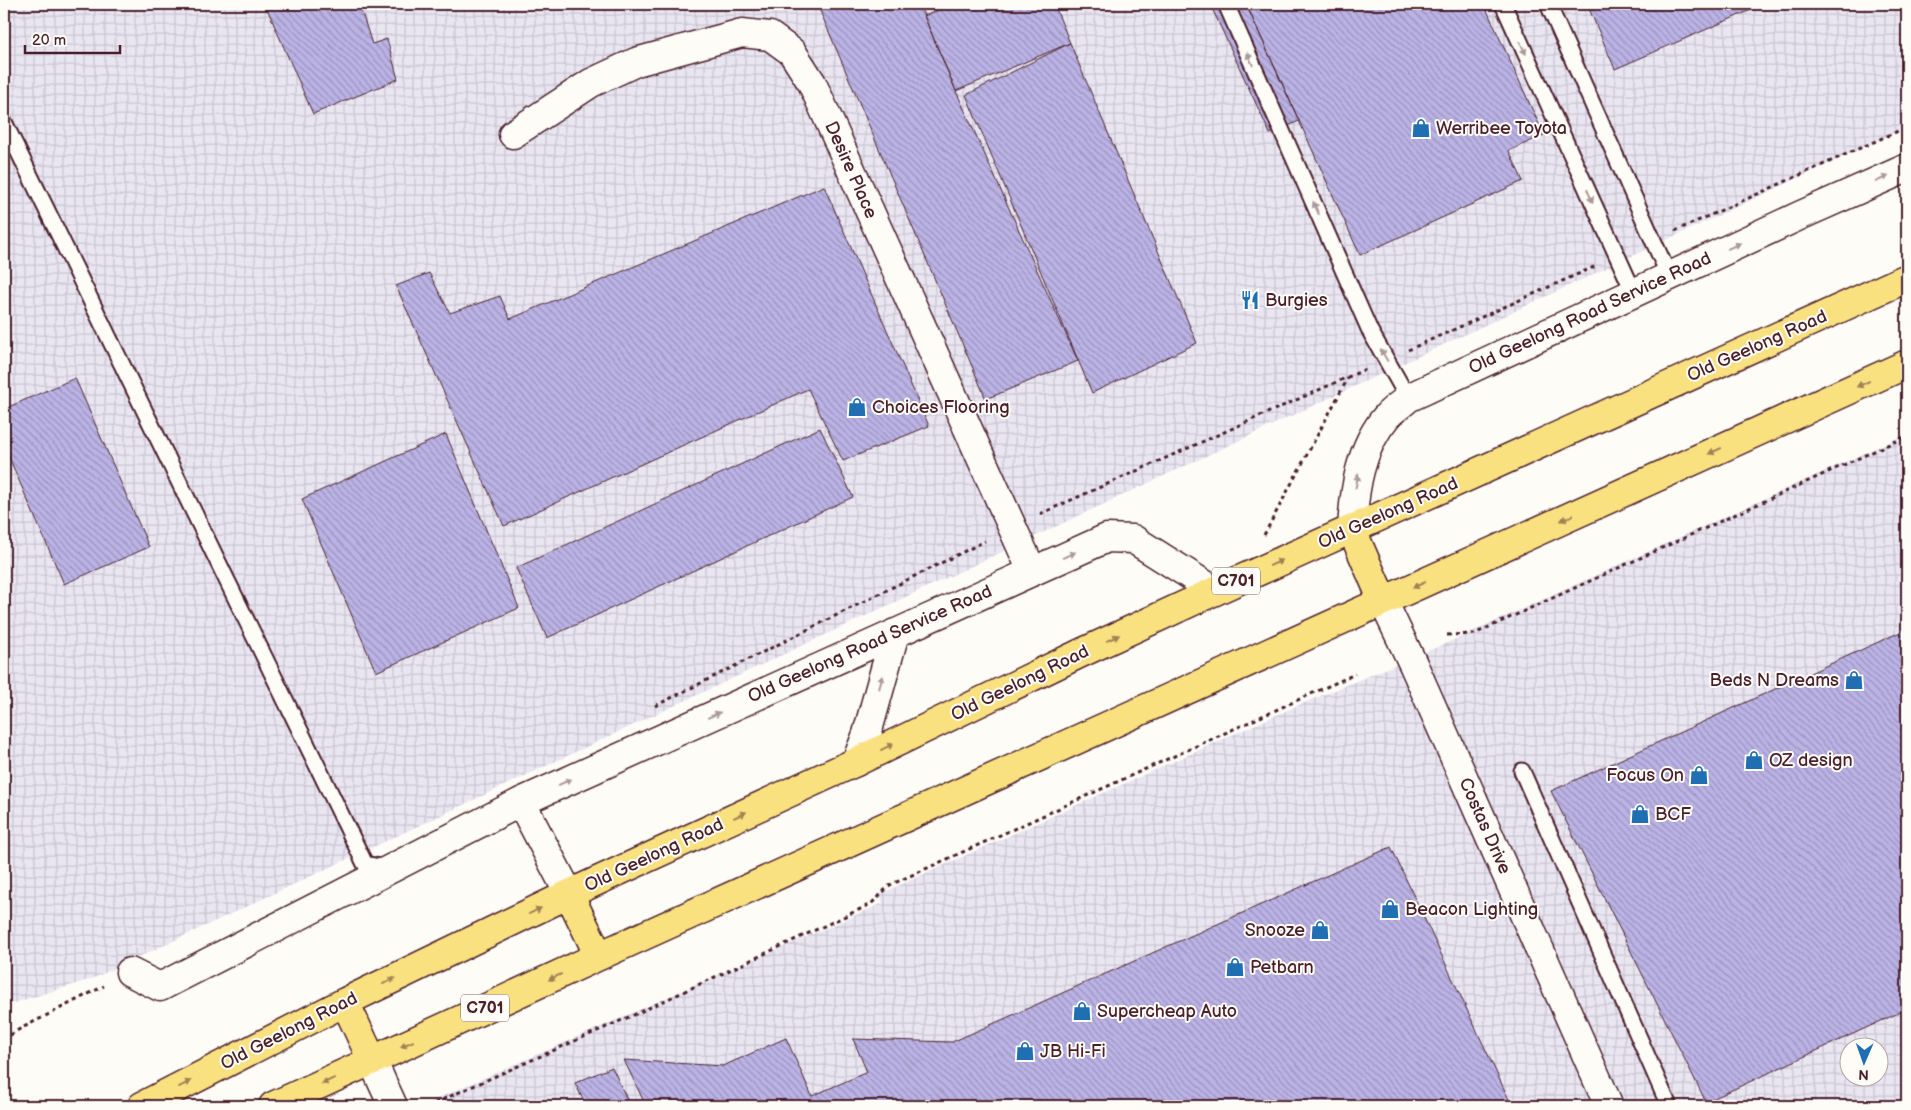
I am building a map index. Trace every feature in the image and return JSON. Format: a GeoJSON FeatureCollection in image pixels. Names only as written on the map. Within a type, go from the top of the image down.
{"type":"FeatureCollection","features":[{"type":"Feature","properties":{"kind":"main road","name":"Old Geelong Road"},"geometry":{"type":"LineString","coordinates":[[142,1106],[345,1002],[569,894],[856,762],[1215,590],[1352,530],[1907,278]]}},
{"type":"Feature","properties":{"kind":"main road","name":"C701"},"geometry":{"type":"LineString","coordinates":[[273,1106],[599,956],[1907,364]]}},
{"type":"Feature","properties":{"kind":"main road"},"geometry":{"type":"LineString","coordinates":[[1352,530],[1383,601]]}},
{"type":"Feature","properties":{"kind":"main road"},"geometry":{"type":"LineString","coordinates":[[569,894],[599,956]]}},
{"type":"Feature","properties":{"kind":"main road"},"geometry":{"type":"LineString","coordinates":[[345,1002],[372,1060]]}},
{"type":"Feature","properties":{"kind":"street","name":"Desire Place"},"geometry":{"type":"LineString","coordinates":[[513,134],[591,83],[636,62],[742,33],[770,36],[792,52],[812,83],[1032,571]]}},
{"type":"Feature","properties":{"kind":"street","name":"Old Geelong Road Service Road"},"geometry":{"type":"LineString","coordinates":[[1352,530],[1354,498],[1362,460],[1373,436],[1388,416],[1408,398],[1669,276],[1907,168]]}},
{"type":"Feature","properties":{"kind":"street","name":"Old Geelong Road Service Road"},"geometry":{"type":"LineString","coordinates":[[130,972],[160,987],[521,802],[1107,538],[1133,539],[1215,590]]}},
{"type":"Feature","properties":{"kind":"street","name":"Costas Drive"},"geometry":{"type":"LineString","coordinates":[[1383,601],[1414,666],[1609,1106]]}},
{"type":"Feature","properties":{"kind":"street"},"geometry":{"type":"LineString","coordinates":[[856,762],[867,734],[895,633]]}},
{"type":"Feature","properties":{"kind":"street"},"geometry":{"type":"LineString","coordinates":[[521,802],[569,894]]}},
{"type":"Feature","properties":{"kind":"street"},"geometry":{"type":"LineString","coordinates":[[372,1060],[393,1106]]}},
{"type":"Feature","properties":{"kind":"lane"},"geometry":{"type":"LineString","coordinates":[[1226,4],[1370,331],[1408,398]]}},
{"type":"Feature","properties":{"kind":"lane"},"geometry":{"type":"LineString","coordinates":[[1503,4],[1634,293]]}},
{"type":"Feature","properties":{"kind":"lane"},"geometry":{"type":"LineString","coordinates":[[1548,4],[1669,276]]}},
{"type":"Feature","properties":{"kind":"lane"},"geometry":{"type":"LineString","coordinates":[[4,122],[365,864],[390,869]]}},
{"type":"Feature","properties":{"kind":"lane"},"geometry":{"type":"LineString","coordinates":[[1522,771],[1669,1106]]}},
{"type":"Feature","properties":{"kind":"path"},"geometry":{"type":"LineString","coordinates":[[1653,241],[1907,127]]}},
{"type":"Feature","properties":{"kind":"path"},"geometry":{"type":"LineString","coordinates":[[650,708],[1012,527],[1618,256]]}},
{"type":"Feature","properties":{"kind":"path"},"geometry":{"type":"LineString","coordinates":[[1264,543],[1263,536],[1348,377]]}},
{"type":"Feature","properties":{"kind":"path"},"geometry":{"type":"LineString","coordinates":[[1447,635],[1474,634],[1907,436]]}},
{"type":"Feature","properties":{"kind":"path"},"geometry":{"type":"LineString","coordinates":[[428,1106],[638,1013],[871,904],[890,885],[1355,674]]}},
{"type":"Feature","properties":{"kind":"path"},"geometry":{"type":"LineString","coordinates":[[4,1040],[16,1031],[130,972]]}},
{"type":"Feature","properties":{"kind":"shaded area"},"geometry":{"type":"Polygon","coordinates":[[[4,4],[1907,4],[1907,127],[92,979],[4,1006],[4,4]]]}},
{"type":"Feature","properties":{"kind":"shaded area"},"geometry":{"type":"Polygon","coordinates":[[[1907,434],[1907,1106],[420,1106],[883,903],[880,894],[1292,708],[1447,643],[1907,434]]]}},
{"type":"Feature","properties":{"kind":"building"},"geometry":{"type":"Polygon","coordinates":[[[265,4],[359,4],[372,44],[387,39],[398,79],[313,114],[265,4]]]}},
{"type":"Feature","properties":{"kind":"building"},"geometry":{"type":"Polygon","coordinates":[[[817,4],[919,4],[956,91],[1078,361],[986,399],[817,4]]]}},
{"type":"Feature","properties":{"kind":"building"},"geometry":{"type":"Polygon","coordinates":[[[954,4],[1054,4],[1070,43],[956,91],[924,16],[954,4]]]}},
{"type":"Feature","properties":{"kind":"building"},"geometry":{"type":"Polygon","coordinates":[[[1210,4],[1246,4],[1299,121],[1270,134],[1210,4]]]}},
{"type":"Feature","properties":{"kind":"building","name":"Werribee Toyota"},"geometry":{"type":"Polygon","coordinates":[[[1246,4],[1484,4],[1544,135],[1509,151],[1523,181],[1360,255],[1246,4]]]}},
{"type":"Feature","properties":{"kind":"building"},"geometry":{"type":"Polygon","coordinates":[[[1587,4],[1765,4],[1615,69],[1587,4]]]}},
{"type":"Feature","properties":{"kind":"building"},"geometry":{"type":"Polygon","coordinates":[[[1070,43],[1197,343],[1092,393],[966,95],[1070,43]]]}},
{"type":"Feature","properties":{"kind":"building"},"geometry":{"type":"Polygon","coordinates":[[[824,186],[929,426],[843,461],[808,389],[504,526],[396,286],[429,273],[450,313],[500,296],[510,319],[824,186]]]}},
{"type":"Feature","properties":{"kind":"building"},"geometry":{"type":"Polygon","coordinates":[[[75,378],[149,547],[64,584],[4,446],[4,409],[75,378]]]}},
{"type":"Feature","properties":{"kind":"building"},"geometry":{"type":"Polygon","coordinates":[[[820,428],[853,497],[547,638],[516,568],[820,428]]]}},
{"type":"Feature","properties":{"kind":"building"},"geometry":{"type":"Polygon","coordinates":[[[446,434],[519,608],[376,672],[302,499],[446,434]]]}},
{"type":"Feature","properties":{"kind":"building"},"geometry":{"type":"Polygon","coordinates":[[[1907,629],[1907,1009],[1844,1038],[1838,1038],[1838,1041],[1706,1102],[1551,791],[1907,629]]]}},
{"type":"Feature","properties":{"kind":"building"},"geometry":{"type":"Polygon","coordinates":[[[1391,847],[1512,1106],[646,1106],[624,1060],[723,1066],[786,1038],[812,1096],[867,1072],[853,1039],[952,1042],[1391,847]]]}},
{"type":"Feature","properties":{"kind":"building"},"geometry":{"type":"Polygon","coordinates":[[[612,1067],[630,1106],[586,1106],[575,1083],[612,1067]]]}},
{"type":"Feature","properties":{"kind":"place","name":"Werribee Toyota"},"geometry":{"type":"Point","coordinates":[1421,128]}},
{"type":"Feature","properties":{"kind":"place","name":"Burgies"},"geometry":{"type":"Point","coordinates":[1250,300]}},
{"type":"Feature","properties":{"kind":"place","name":"Choices Flooring"},"geometry":{"type":"Point","coordinates":[857,407]}},
{"type":"Feature","properties":{"kind":"place","name":"Beds N Dreams"},"geometry":{"type":"Point","coordinates":[1854,680]}},
{"type":"Feature","properties":{"kind":"place","name":"OZ design"},"geometry":{"type":"Point","coordinates":[1754,760]}},
{"type":"Feature","properties":{"kind":"place","name":"Focus On"},"geometry":{"type":"Point","coordinates":[1699,775]}},
{"type":"Feature","properties":{"kind":"place","name":"BCF"},"geometry":{"type":"Point","coordinates":[1640,814]}},
{"type":"Feature","properties":{"kind":"place","name":"Beacon Lighting"},"geometry":{"type":"Point","coordinates":[1390,909]}},
{"type":"Feature","properties":{"kind":"place","name":"Snooze"},"geometry":{"type":"Point","coordinates":[1320,930]}},
{"type":"Feature","properties":{"kind":"place","name":"Petbarn"},"geometry":{"type":"Point","coordinates":[1235,967]}},
{"type":"Feature","properties":{"kind":"place","name":"Supercheap Auto"},"geometry":{"type":"Point","coordinates":[1082,1011]}},
{"type":"Feature","properties":{"kind":"place","name":"JB Hi-Fi"},"geometry":{"type":"Point","coordinates":[1025,1051]}}]}
